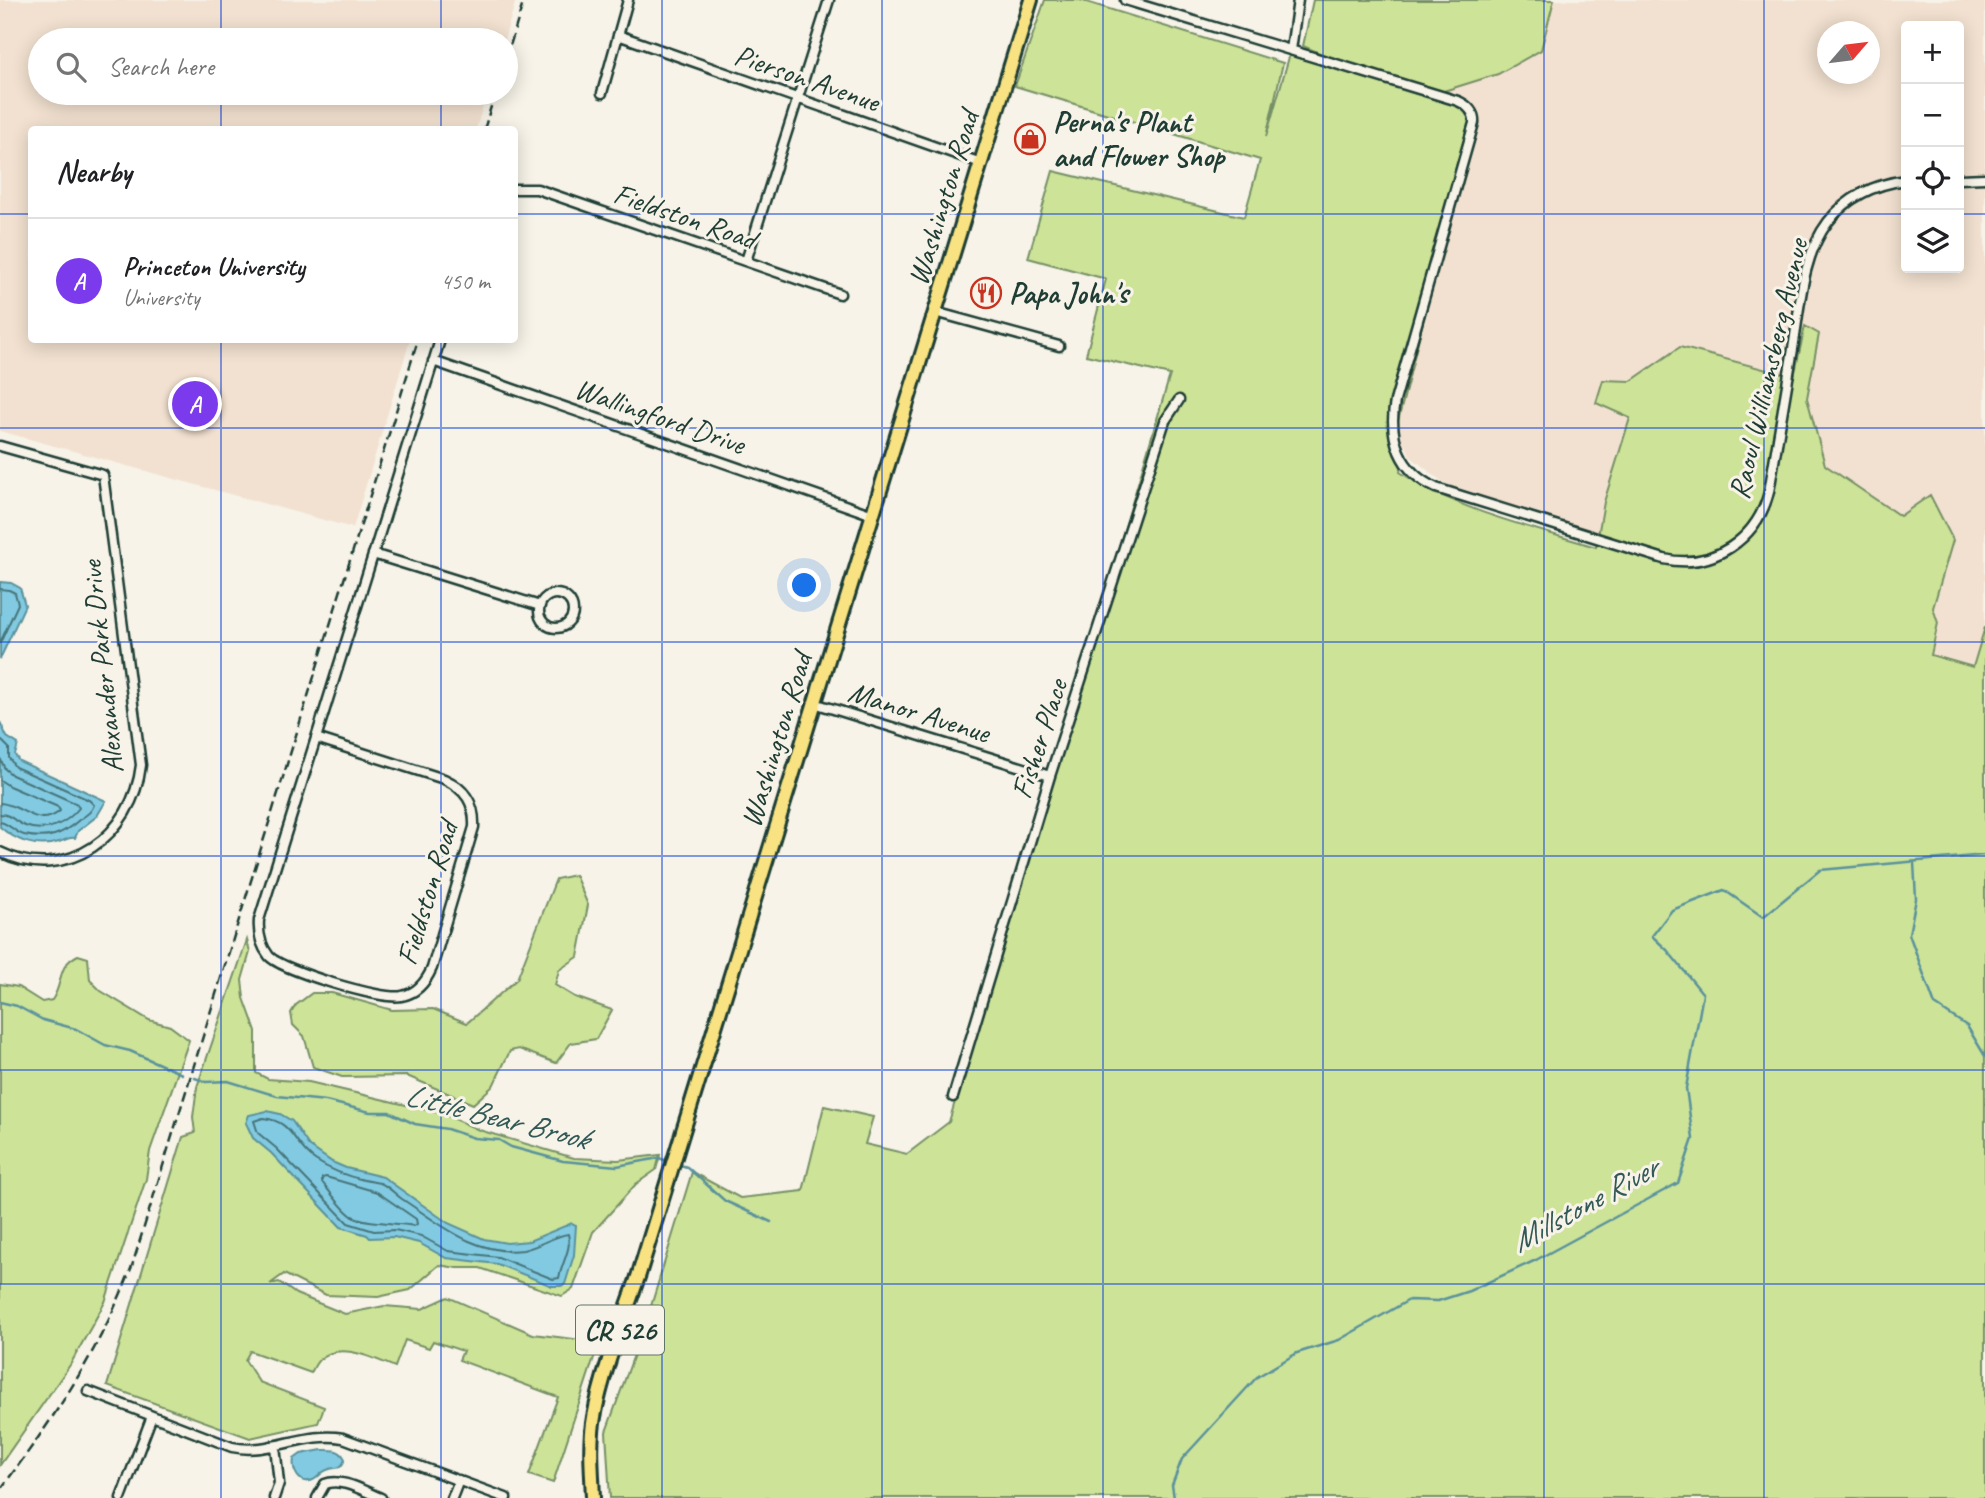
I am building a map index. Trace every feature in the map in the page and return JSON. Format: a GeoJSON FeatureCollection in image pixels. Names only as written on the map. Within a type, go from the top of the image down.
{"type":"FeatureCollection","features":[{"type":"Feature","properties":{"kind":"main road","name":"Washington Road"},"geometry":{"type":"LineString","coordinates":[[593,1498],[593,1419],[1031,0]]}},
{"type":"Feature","properties":{"kind":"street"},"geometry":{"type":"LineString","coordinates":[[602,93],[628,0]]}},
{"type":"Feature","properties":{"kind":"street"},"geometry":{"type":"LineString","coordinates":[[746,261],[829,0]]}},
{"type":"Feature","properties":{"kind":"street"},"geometry":{"type":"LineString","coordinates":[[1125,0],[1291,50],[1298,0]]}},
{"type":"Feature","properties":{"kind":"street","name":"Pierson Avenue"},"geometry":{"type":"LineString","coordinates":[[618,35],[981,163]]}},
{"type":"Feature","properties":{"kind":"street","name":"Raoul Williamsberg Avenue"},"geometry":{"type":"LineString","coordinates":[[1291,50],[1458,101],[1468,107],[1474,119],[1395,401],[1393,432],[1400,454],[1413,473],[1436,488],[1671,561],[1696,561],[1716,555],[1743,538],[1757,522],[1769,492],[1803,289],[1815,245],[1835,214],[1854,198],[1876,187],[1901,181]]}},
{"type":"Feature","properties":{"kind":"street"},"geometry":{"type":"LineString","coordinates":[[1964,179],[1985,178]]}},
{"type":"Feature","properties":{"kind":"street","name":"Fieldston Road"},"geometry":{"type":"LineString","coordinates":[[518,189],[537,189],[840,294]]}},
{"type":"Feature","properties":{"kind":"street"},"geometry":{"type":"LineString","coordinates":[[935,312],[1059,346]]}},
{"type":"Feature","properties":{"kind":"street","name":"Fieldston Road"},"geometry":{"type":"LineString","coordinates":[[316,738],[444,779],[461,788],[472,806],[474,827],[432,968],[421,986],[404,996],[383,997],[286,967],[269,956],[260,940],[259,920],[439,343]]}},
{"type":"Feature","properties":{"kind":"street","name":"Wallingford Drive"},"geometry":{"type":"LineString","coordinates":[[433,361],[873,515]]}},
{"type":"Feature","properties":{"kind":"street","name":"Fisher Place"},"geometry":{"type":"LineString","coordinates":[[953,1097],[1050,776],[1165,421],[1179,400]]}},
{"type":"Feature","properties":{"kind":"street","name":"Alexander Park Drive"},"geometry":{"type":"LineString","coordinates":[[0,446],[103,475],[141,765],[136,789],[125,815],[92,847],[66,861],[52,863],[24,861],[0,852]]}},
{"type":"Feature","properties":{"kind":"street"},"geometry":{"type":"LineString","coordinates":[[373,555],[540,606]]}},
{"type":"Feature","properties":{"kind":"street"},"geometry":{"type":"LineString","coordinates":[[561,595],[572,603],[573,617],[564,626],[551,628],[541,620],[540,606],[548,596],[561,595]]}},
{"type":"Feature","properties":{"kind":"street","name":"Manor Avenue"},"geometry":{"type":"LineString","coordinates":[[814,703],[1050,776]]}},
{"type":"Feature","properties":{"kind":"street"},"geometry":{"type":"LineString","coordinates":[[88,1391],[246,1450],[320,1436],[343,1437],[506,1498]]}},
{"type":"Feature","properties":{"kind":"street"},"geometry":{"type":"LineString","coordinates":[[121,1498],[152,1416]]}},
{"type":"Feature","properties":{"kind":"street"},"geometry":{"type":"LineString","coordinates":[[274,1498],[279,1483],[275,1446]]}},
{"type":"Feature","properties":{"kind":"street"},"geometry":{"type":"LineString","coordinates":[[452,1498],[458,1480]]}},
{"type":"Feature","properties":{"kind":"street"},"geometry":{"type":"LineString","coordinates":[[317,1498],[325,1484],[330,1482],[340,1482],[381,1498]]}},
{"type":"Feature","properties":{"kind":"shaded area"},"geometry":{"type":"Polygon","coordinates":[[[0,0],[516,0],[508,28],[28,28],[28,105],[483,105],[477,126],[28,126],[28,343],[409,343],[353,528],[0,431],[0,0]]]}},
{"type":"Feature","properties":{"kind":"shaded area"},"geometry":{"type":"Polygon","coordinates":[[[1388,0],[1985,0],[1985,767],[1718,570],[1450,488],[1411,457],[1405,445],[1394,437],[1459,179],[1434,93],[1388,0]]]}},
{"type":"Feature","properties":{"kind":"green space"},"geometry":{"type":"Polygon","coordinates":[[[1045,0],[1080,0],[1283,63],[1266,137],[1291,50],[1360,70],[1303,46],[1313,0],[1554,0],[1541,50],[1498,74],[1434,94],[1458,101],[1472,112],[1459,179],[1394,437],[1403,460],[1400,472],[1422,486],[1470,508],[1596,547],[1604,502],[1630,418],[1596,403],[1603,380],[1631,381],[1680,347],[1794,377],[1805,326],[1819,334],[1807,398],[1825,465],[1900,516],[1930,495],[1953,540],[1933,608],[1938,623],[1931,655],[1973,667],[1985,627],[1985,1498],[610,1498],[606,1432],[648,1316],[692,1172],[740,1198],[803,1191],[824,1106],[873,1117],[865,1144],[907,1154],[949,1122],[1170,375],[1086,355],[1106,279],[1028,258],[1053,171],[1244,217],[1260,160],[1015,86],[1045,0]]]}},
{"type":"Feature","properties":{"kind":"green space"},"geometry":{"type":"Polygon","coordinates":[[[575,875],[588,905],[578,957],[559,970],[555,985],[575,997],[612,1010],[596,1039],[571,1043],[556,1063],[519,1049],[510,1051],[493,1086],[473,1104],[407,1076],[342,1077],[313,1067],[304,1036],[293,1025],[291,1013],[296,1005],[312,993],[332,993],[392,1010],[433,1009],[467,1023],[517,979],[556,879],[575,875]]]}},
{"type":"Feature","properties":{"kind":"green space"},"geometry":{"type":"Polygon","coordinates":[[[247,940],[250,952],[242,980],[244,998],[256,1031],[256,1073],[268,1079],[309,1082],[444,1114],[479,1130],[574,1158],[618,1160],[660,1155],[656,1170],[636,1184],[593,1232],[573,1289],[562,1296],[480,1268],[439,1265],[410,1290],[378,1297],[326,1295],[284,1274],[270,1284],[279,1282],[296,1294],[345,1314],[384,1306],[422,1309],[448,1297],[533,1334],[599,1342],[553,1483],[529,1475],[558,1397],[459,1360],[463,1351],[433,1341],[429,1348],[405,1340],[395,1367],[358,1353],[338,1352],[320,1359],[311,1373],[250,1351],[245,1360],[259,1382],[324,1407],[318,1423],[250,1438],[107,1386],[183,1137],[195,1133],[193,1117],[197,1087],[247,940]]]}},
{"type":"Feature","properties":{"kind":"green space"},"geometry":{"type":"Polygon","coordinates":[[[78,955],[88,958],[90,980],[101,991],[149,1020],[170,1026],[189,1040],[150,1151],[146,1179],[105,1302],[70,1365],[0,1465],[0,984],[18,987],[42,1002],[52,1000],[66,964],[78,955]]]}},
{"type":"Feature","properties":{"kind":"water"},"geometry":{"type":"Polygon","coordinates":[[[0,582],[11,583],[20,588],[25,605],[0,659],[0,582]]]}},
{"type":"Feature","properties":{"kind":"water"},"geometry":{"type":"Polygon","coordinates":[[[0,722],[7,737],[18,744],[15,755],[19,761],[106,801],[97,816],[78,831],[75,838],[51,844],[35,844],[20,840],[0,827],[0,722]]]}},
{"type":"Feature","properties":{"kind":"water"},"geometry":{"type":"Polygon","coordinates":[[[267,1111],[292,1121],[309,1146],[332,1162],[383,1177],[448,1223],[484,1239],[507,1243],[529,1241],[572,1223],[576,1225],[574,1255],[565,1284],[552,1286],[497,1264],[446,1258],[419,1243],[394,1237],[370,1238],[341,1227],[271,1153],[253,1138],[246,1123],[249,1115],[267,1111]]]}},
{"type":"Feature","properties":{"kind":"water"},"geometry":{"type":"Polygon","coordinates":[[[322,1450],[338,1452],[345,1459],[343,1463],[313,1480],[300,1479],[295,1472],[294,1459],[301,1454],[322,1450]]]}},
{"type":"Feature","properties":{"kind":"waterway","name":"Millstone River"},"geometry":{"type":"LineString","coordinates":[[1174,1498],[1172,1485],[1182,1459],[1257,1377],[1297,1353],[1339,1340],[1409,1300],[1438,1301],[1469,1291],[1536,1260],[1678,1183],[1693,1139],[1686,1088],[1703,994],[1652,936],[1672,910],[1724,890],[1763,917],[1820,870],[1985,855]]}},
{"type":"Feature","properties":{"kind":"waterway"},"geometry":{"type":"LineString","coordinates":[[1914,863],[1916,899],[1909,934],[1935,1005],[1967,1026],[1985,1056]]}},
{"type":"Feature","properties":{"kind":"waterway","name":"Little Bear Brook"},"geometry":{"type":"LineString","coordinates":[[0,1002],[17,1006],[43,1020],[76,1029],[105,1045],[130,1051],[182,1074]]}},
{"type":"Feature","properties":{"kind":"waterway","name":"Little Bear Brook"},"geometry":{"type":"LineString","coordinates":[[195,1078],[206,1082],[228,1081],[277,1096],[326,1101],[370,1112],[389,1112],[415,1124],[447,1129],[474,1138],[499,1140],[511,1147],[563,1161],[617,1166],[659,1158],[670,1162]]}},
{"type":"Feature","properties":{"kind":"waterway","name":"Little Bear Brook"},"geometry":{"type":"LineString","coordinates":[[677,1164],[687,1167],[725,1201],[771,1222]]}},
{"type":"Feature","properties":{"kind":"railway"},"geometry":{"type":"LineString","coordinates":[[515,28],[524,0]]}},
{"type":"Feature","properties":{"kind":"railway"},"geometry":{"type":"LineString","coordinates":[[485,126],[491,105]]}},
{"type":"Feature","properties":{"kind":"railway"},"geometry":{"type":"LineString","coordinates":[[0,1490],[39,1436],[90,1356],[132,1266],[417,343]]}},
{"type":"Feature","properties":{"kind":"place","name":"Perna's Plant and Flower Shop"},"geometry":{"type":"Point","coordinates":[1030,139]}},
{"type":"Feature","properties":{"kind":"place","name":"Papa John's"},"geometry":{"type":"Point","coordinates":[986,293]}},
{"type":"Feature","properties":{"kind":"place","name":"Princeton University"},"geometry":{"type":"Point","coordinates":[195,404]}}]}
